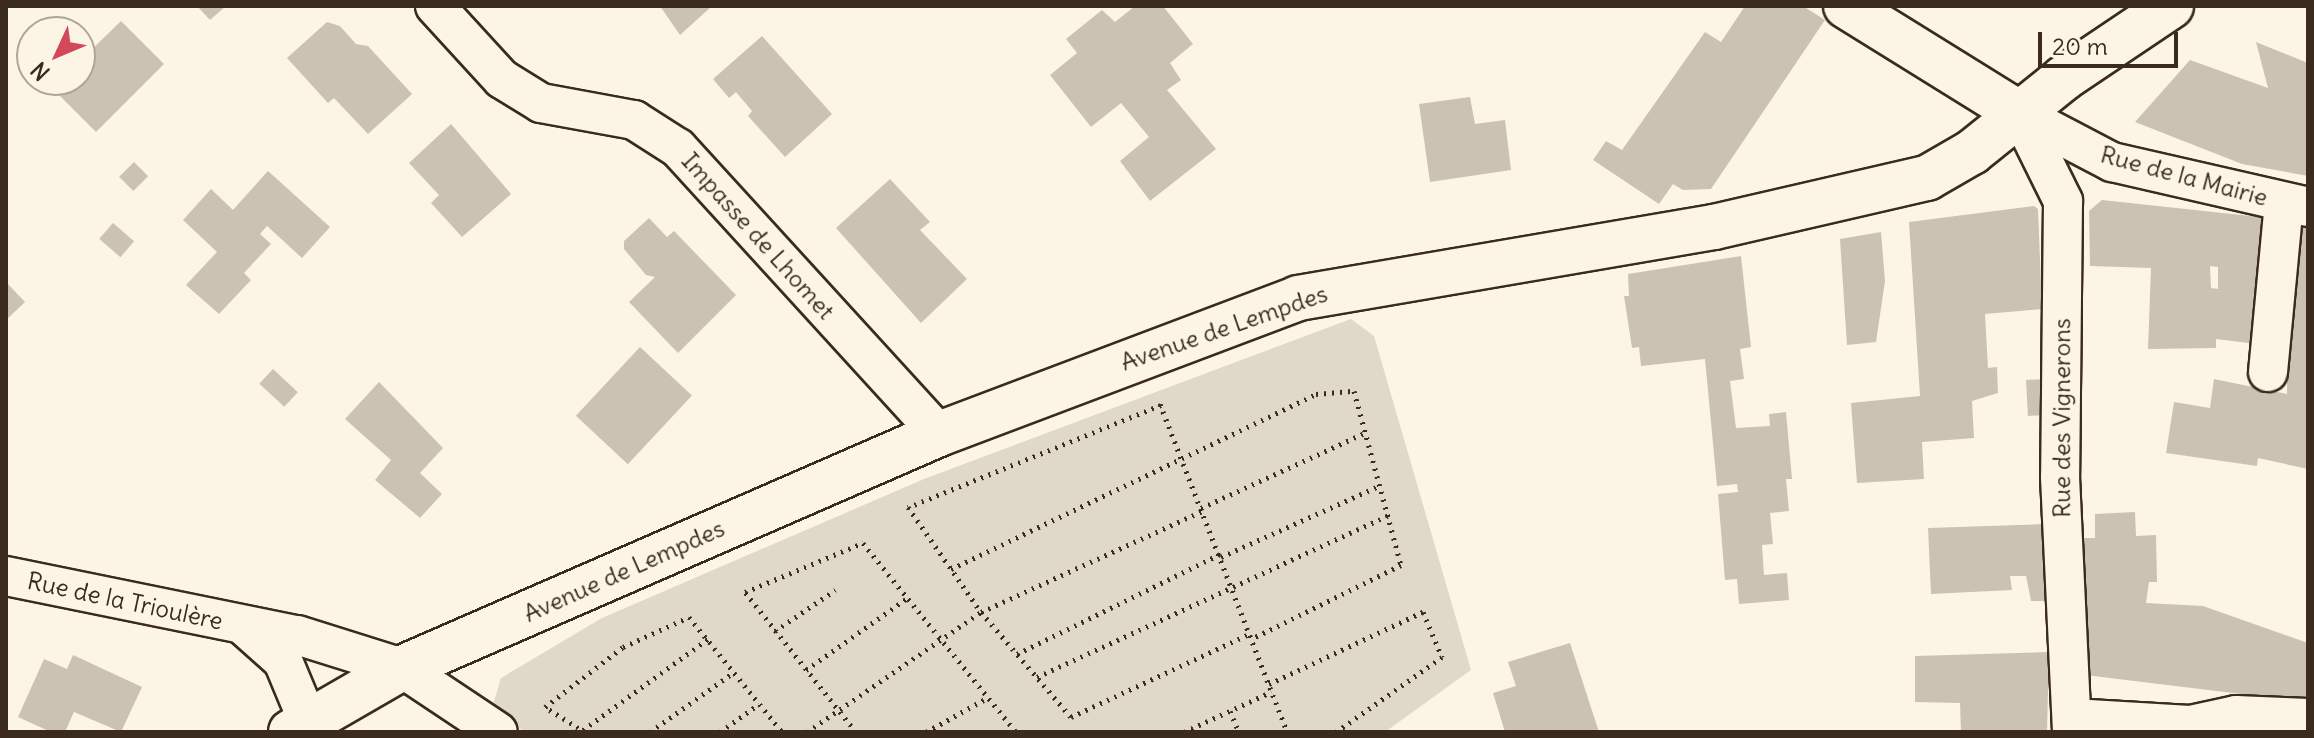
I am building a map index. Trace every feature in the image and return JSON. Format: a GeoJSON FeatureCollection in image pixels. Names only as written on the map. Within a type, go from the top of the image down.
{"type":"FeatureCollection","features":[{"type":"Feature","properties":{"kind":"street","name":"Impasse de Lhomet"},"geometry":{"type":"LineString","coordinates":[[435,6],[502,79],[541,103],[634,120],[678,148],[939,434]]}},
{"type":"Feature","properties":{"kind":"street"},"geometry":{"type":"LineString","coordinates":[[1846,6],[2020,114]]}},
{"type":"Feature","properties":{"kind":"street","name":"Avenue de Lempdes"},"geometry":{"type":"LineString","coordinates":[[299,726],[402,668],[939,434],[1298,298],[1714,227],[1865,196],[1927,178],[1972,152],[2096,54],[2171,6]]}},
{"type":"Feature","properties":{"kind":"street","name":"Rue de la Mairie"},"geometry":{"type":"LineString","coordinates":[[2020,114],[2112,162],[2296,205]]}},
{"type":"Feature","properties":{"kind":"street","name":"Rue des Vignerons"},"geometry":{"type":"LineString","coordinates":[[2020,114],[2063,201],[2060,477],[2072,725]]}},
{"type":"Feature","properties":{"kind":"street"},"geometry":{"type":"LineString","coordinates":[[2268,372],[2296,205]]}},
{"type":"Feature","properties":{"kind":"street","name":"Rue de la Trioulère"},"geometry":{"type":"LineString","coordinates":[[6,576],[297,635],[402,668],[498,732]]}},
{"type":"Feature","properties":{"kind":"street","name":"Rue de la Trioulère"},"geometry":{"type":"LineString","coordinates":[[244,626],[283,661],[299,726]]}},
{"type":"Feature","properties":{"kind":"street"},"geometry":{"type":"LineString","coordinates":[[2072,725],[2190,728],[2236,715],[2308,718]]}},
{"type":"Feature","properties":{"kind":"path"},"geometry":{"type":"LineString","coordinates":[[1141,355],[1287,732]]}},
{"type":"Feature","properties":{"kind":"path"},"geometry":{"type":"LineString","coordinates":[[951,569],[1181,456],[1316,394],[1354,391],[1401,565],[1071,717],[981,612],[951,569],[908,507],[1161,405]]}},
{"type":"Feature","properties":{"kind":"path"},"geometry":{"type":"LineString","coordinates":[[807,732],[981,612],[1365,433]]}},
{"type":"Feature","properties":{"kind":"path"},"geometry":{"type":"LineString","coordinates":[[1017,654],[1221,556],[1381,485]]}},
{"type":"Feature","properties":{"kind":"path"},"geometry":{"type":"LineString","coordinates":[[1037,677],[1389,515]]}},
{"type":"Feature","properties":{"kind":"path"},"geometry":{"type":"LineString","coordinates":[[856,732],[745,592],[863,543],[1016,732]]}},
{"type":"Feature","properties":{"kind":"path"},"geometry":{"type":"LineString","coordinates":[[775,631],[835,590]]}},
{"type":"Feature","properties":{"kind":"path"},"geometry":{"type":"LineString","coordinates":[[806,670],[907,598]]}},
{"type":"Feature","properties":{"kind":"path"},"geometry":{"type":"LineString","coordinates":[[1269,684],[1423,612],[1442,657],[1336,732]]}},
{"type":"Feature","properties":{"kind":"path"},"geometry":{"type":"LineString","coordinates":[[708,639],[584,731],[545,707],[623,647],[689,617],[708,639],[782,732]]}},
{"type":"Feature","properties":{"kind":"path"},"geometry":{"type":"LineString","coordinates":[[650,732],[734,672]]}},
{"type":"Feature","properties":{"kind":"path"},"geometry":{"type":"LineString","coordinates":[[1184,732],[1271,692]]}},
{"type":"Feature","properties":{"kind":"path"},"geometry":{"type":"LineString","coordinates":[[926,732],[987,698]]}},
{"type":"Feature","properties":{"kind":"path"},"geometry":{"type":"LineString","coordinates":[[720,732],[759,704]]}},
{"type":"Feature","properties":{"kind":"path"},"geometry":{"type":"LineString","coordinates":[[1230,711],[1239,732]]}},
{"type":"Feature","properties":{"kind":"shaded area"},"geometry":{"type":"Polygon","coordinates":[[[1351,319],[1374,336],[1471,670],[1385,732],[526,732],[491,711],[501,678],[602,618],[924,479],[1351,319]]]}},
{"type":"Feature","properties":{"kind":"building"},"geometry":{"type":"Polygon","coordinates":[[[197,6],[226,6],[210,20],[197,6]]]}},
{"type":"Feature","properties":{"kind":"building"},"geometry":{"type":"Polygon","coordinates":[[[660,6],[712,6],[680,35],[660,6]]]}},
{"type":"Feature","properties":{"kind":"building"},"geometry":{"type":"Polygon","coordinates":[[[1135,6],[1163,6],[1193,44],[1170,63],[1181,80],[1167,90],[1216,149],[1150,201],[1120,161],[1149,137],[1121,103],[1091,127],[1050,75],[1077,53],[1066,39],[1102,10],[1115,22],[1135,6]]]}},
{"type":"Feature","properties":{"kind":"building"},"geometry":{"type":"Polygon","coordinates":[[[1745,6],[1803,6],[1825,20],[1711,189],[1683,190],[1673,184],[1659,204],[1593,160],[1606,141],[1622,150],[1705,32],[1721,42],[1745,6]]]}},
{"type":"Feature","properties":{"kind":"building"},"geometry":{"type":"Polygon","coordinates":[[[121,21],[164,64],[96,132],[60,96],[96,96],[96,45],[121,21]]]}},
{"type":"Feature","properties":{"kind":"building"},"geometry":{"type":"Polygon","coordinates":[[[327,22],[340,26],[356,44],[368,46],[412,94],[368,134],[334,98],[328,103],[287,58],[327,22]]]}},
{"type":"Feature","properties":{"kind":"building"},"geometry":{"type":"Polygon","coordinates":[[[762,36],[832,114],[785,157],[748,116],[752,111],[736,92],[729,98],[713,79],[762,36]]]}},
{"type":"Feature","properties":{"kind":"building"},"geometry":{"type":"Polygon","coordinates":[[[2256,42],[2308,63],[2308,176],[2242,164],[2135,122],[2190,60],[2268,88],[2256,42]]]}},
{"type":"Feature","properties":{"kind":"building"},"geometry":{"type":"Polygon","coordinates":[[[1470,97],[1475,124],[1505,120],[1511,170],[1430,182],[1419,104],[1470,97]]]}},
{"type":"Feature","properties":{"kind":"building"},"geometry":{"type":"Polygon","coordinates":[[[451,124],[511,194],[462,237],[431,203],[439,195],[409,163],[451,124]]]}},
{"type":"Feature","properties":{"kind":"building"},"geometry":{"type":"Polygon","coordinates":[[[134,162],[148,176],[133,191],[119,177],[134,162]]]}},
{"type":"Feature","properties":{"kind":"building"},"geometry":{"type":"Polygon","coordinates":[[[268,171],[330,227],[302,258],[267,226],[260,234],[271,244],[244,273],[251,280],[219,314],[186,285],[217,252],[183,220],[211,189],[233,210],[268,171]]]}},
{"type":"Feature","properties":{"kind":"building"},"geometry":{"type":"Polygon","coordinates":[[[890,179],[930,222],[920,230],[967,279],[921,323],[836,228],[890,179]]]}},
{"type":"Feature","properties":{"kind":"building"},"geometry":{"type":"Polygon","coordinates":[[[2102,200],[2260,217],[2267,226],[2257,344],[2216,339],[2216,348],[2148,349],[2151,268],[2090,266],[2089,211],[2102,200]],[[2210,266],[2211,288],[2218,289],[2218,267],[2210,266]]]}},
{"type":"Feature","properties":{"kind":"building"},"geometry":{"type":"Polygon","coordinates":[[[2034,206],[2038,209],[2042,309],[1985,314],[1988,368],[1997,367],[1998,393],[1972,401],[1974,438],[1922,442],[1924,479],[1857,483],[1851,403],[1920,396],[1909,222],[2034,206]]]}},
{"type":"Feature","properties":{"kind":"building"},"geometry":{"type":"Polygon","coordinates":[[[649,218],[667,237],[674,231],[736,295],[678,353],[629,302],[655,277],[646,275],[624,249],[624,241],[649,218]]]}},
{"type":"Feature","properties":{"kind":"building"},"geometry":{"type":"Polygon","coordinates":[[[2289,222],[2308,223],[2308,469],[2258,458],[2257,466],[2166,453],[2174,402],[2210,408],[2214,379],[2287,394],[2289,222]]]}},
{"type":"Feature","properties":{"kind":"building"},"geometry":{"type":"Polygon","coordinates":[[[113,223],[134,241],[120,257],[99,239],[113,223]]]}},
{"type":"Feature","properties":{"kind":"building"},"geometry":{"type":"Polygon","coordinates":[[[1881,232],[1885,281],[1876,342],[1847,345],[1840,239],[1881,232]]]}},
{"type":"Feature","properties":{"kind":"building"},"geometry":{"type":"Polygon","coordinates":[[[1741,256],[1751,347],[1740,349],[1744,379],[1730,381],[1736,428],[1770,426],[1769,414],[1786,412],[1792,479],[1786,479],[1789,511],[1770,513],[1773,544],[1762,545],[1764,575],[1787,573],[1789,600],[1739,604],[1737,579],[1725,580],[1718,494],[1738,492],[1737,484],[1717,486],[1705,359],[1641,366],[1639,347],[1632,348],[1624,296],[1629,296],[1628,274],[1741,256]]]}},
{"type":"Feature","properties":{"kind":"building"},"geometry":{"type":"Polygon","coordinates":[[[6,282],[25,302],[6,320],[6,282]]]}},
{"type":"Feature","properties":{"kind":"building"},"geometry":{"type":"Polygon","coordinates":[[[640,347],[692,395],[628,464],[576,416],[640,347]]]}},
{"type":"Feature","properties":{"kind":"building"},"geometry":{"type":"Polygon","coordinates":[[[273,369],[298,392],[284,407],[259,384],[273,369]]]}},
{"type":"Feature","properties":{"kind":"building"},"geometry":{"type":"Polygon","coordinates":[[[2044,379],[2046,415],[2028,416],[2026,380],[2044,379]]]}},
{"type":"Feature","properties":{"kind":"building"},"geometry":{"type":"Polygon","coordinates":[[[379,382],[443,448],[420,473],[442,494],[420,518],[375,480],[391,460],[345,419],[379,382]]]}},
{"type":"Feature","properties":{"kind":"building"},"geometry":{"type":"Polygon","coordinates":[[[2135,512],[2136,536],[2156,535],[2157,582],[2149,582],[2146,603],[2203,606],[2308,643],[2307,702],[2085,675],[2078,538],[2095,538],[2095,514],[2135,512]]]}},
{"type":"Feature","properties":{"kind":"building"},"geometry":{"type":"Polygon","coordinates":[[[2046,524],[2049,601],[2031,601],[2026,576],[2010,576],[2012,590],[1931,594],[1928,528],[2046,524]]]}},
{"type":"Feature","properties":{"kind":"building"},"geometry":{"type":"Polygon","coordinates":[[[1570,643],[1599,732],[1505,732],[1493,693],[1516,686],[1508,662],[1570,643]]]}},
{"type":"Feature","properties":{"kind":"building"},"geometry":{"type":"Polygon","coordinates":[[[2049,652],[2047,732],[1961,732],[1960,703],[1915,702],[1915,656],[2049,652]]]}},
{"type":"Feature","properties":{"kind":"building"},"geometry":{"type":"Polygon","coordinates":[[[73,655],[142,687],[121,732],[74,712],[65,732],[51,732],[18,717],[44,659],[67,669],[73,655]]]}}]}
